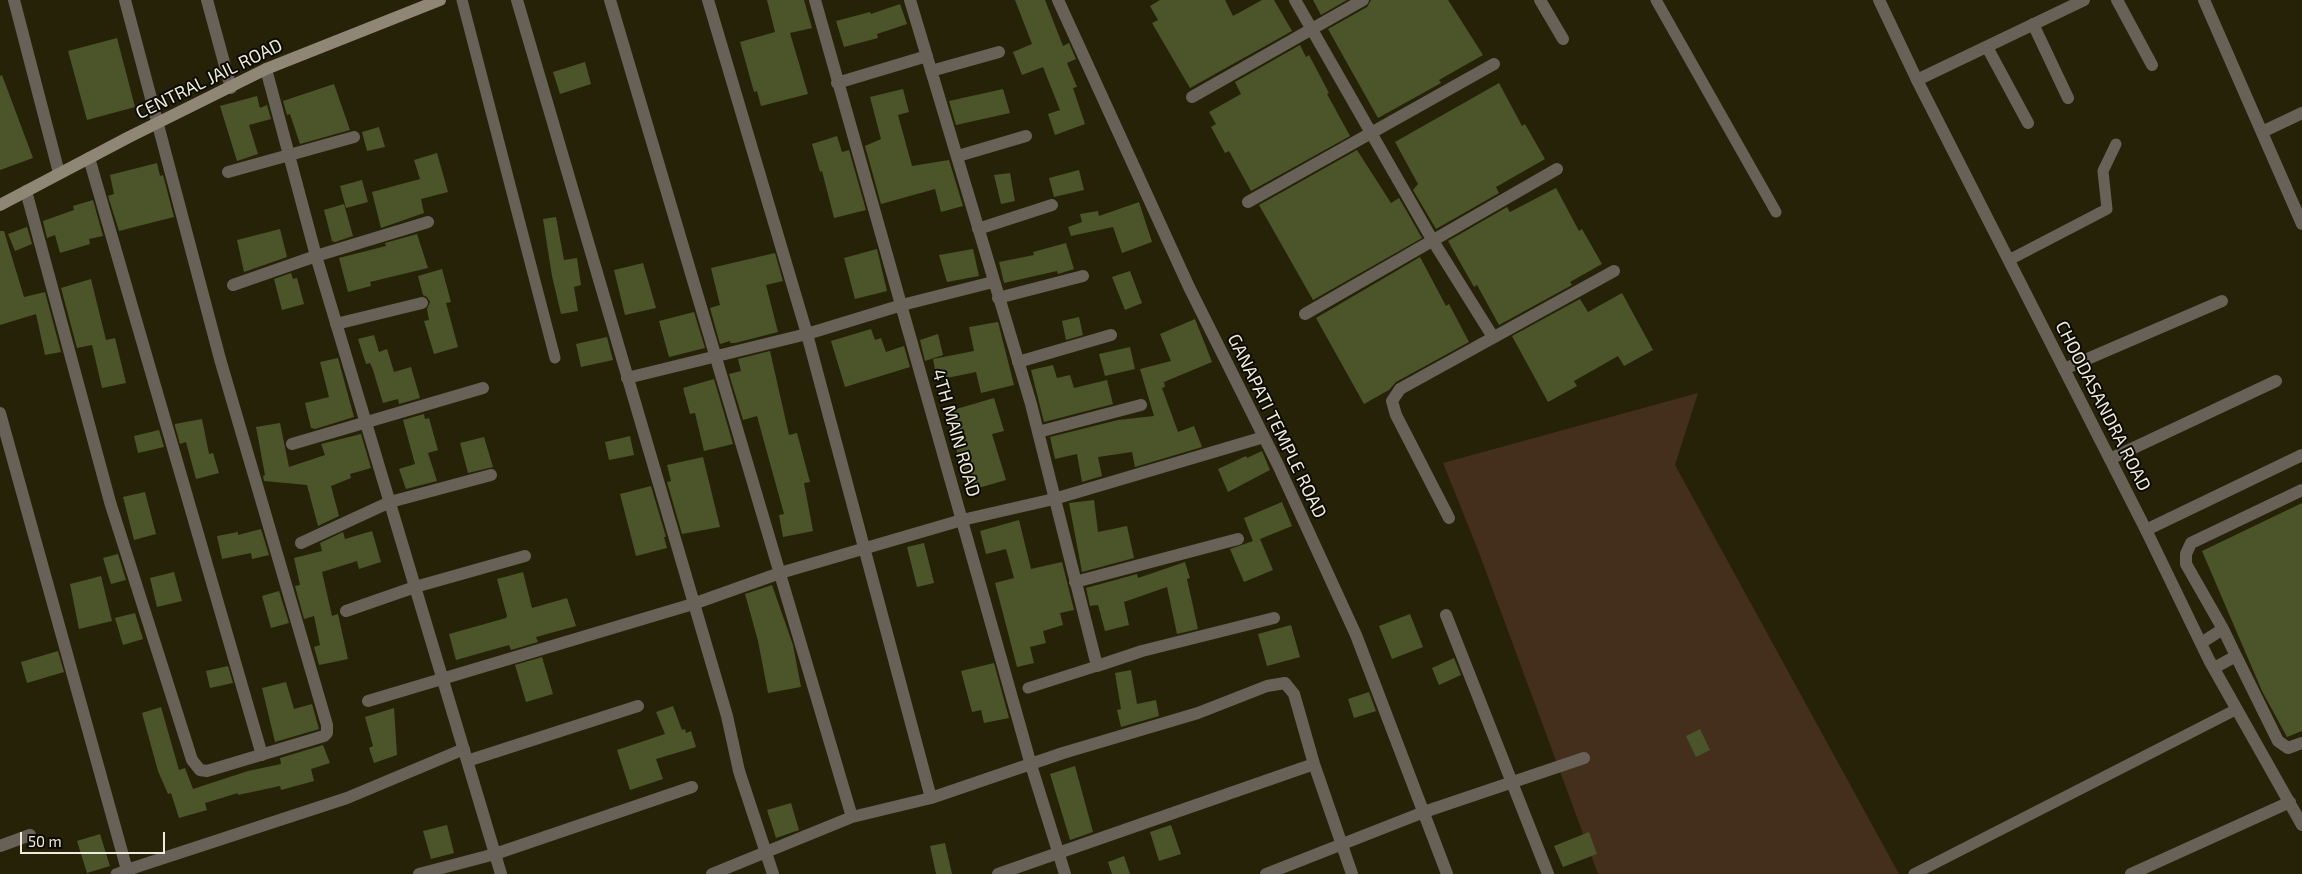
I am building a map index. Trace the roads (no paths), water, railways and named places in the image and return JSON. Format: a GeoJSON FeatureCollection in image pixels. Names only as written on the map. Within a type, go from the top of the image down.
{"type":"FeatureCollection","features":[{"type":"Feature","properties":{"kind":"main road","name":"CENTRAL JAIL ROAD"},"geometry":{"type":"LineString","coordinates":[[0,204],[266,69],[440,0]]}},
{"type":"Feature","properties":{"kind":"street"},"geometry":{"type":"LineString","coordinates":[[14,0],[59,173]]}},
{"type":"Feature","properties":{"kind":"street"},"geometry":{"type":"LineString","coordinates":[[26,190],[110,502],[192,760],[200,770],[206,771],[324,736],[327,733],[327,725],[220,359],[125,0]]}},
{"type":"Feature","properties":{"kind":"street"},"geometry":{"type":"LineString","coordinates":[[207,0],[230,88]]}},
{"type":"Feature","properties":{"kind":"street"},"geometry":{"type":"LineString","coordinates":[[517,0],[727,716],[739,771],[773,874]]}},
{"type":"Feature","properties":{"kind":"street"},"geometry":{"type":"LineString","coordinates":[[610,0],[852,817]]}},
{"type":"Feature","properties":{"kind":"street"},"geometry":{"type":"LineString","coordinates":[[708,0],[807,334],[866,548],[931,798]]}},
{"type":"Feature","properties":{"kind":"street","name":"4TH MAIN ROAD"},"geometry":{"type":"LineString","coordinates":[[815,0],[1031,765],[1065,874]]}},
{"type":"Feature","properties":{"kind":"street"},"geometry":{"type":"LineString","coordinates":[[910,0],[958,156],[1038,432],[1097,666],[1142,651],[1274,618]]}},
{"type":"Feature","properties":{"kind":"street","name":"GANAPATI TEMPLE ROAD"},"geometry":{"type":"LineString","coordinates":[[1058,0],[1189,287],[1264,437],[1356,635],[1447,874]]}},
{"type":"Feature","properties":{"kind":"street"},"geometry":{"type":"LineString","coordinates":[[1294,0],[1433,241],[1493,337]]}},
{"type":"Feature","properties":{"kind":"street"},"geometry":{"type":"LineString","coordinates":[[1192,97],[1363,0]]}},
{"type":"Feature","properties":{"kind":"street"},"geometry":{"type":"LineString","coordinates":[[1540,0],[1563,39]]}},
{"type":"Feature","properties":{"kind":"street","name":"CHOODASANDRA ROAD"},"geometry":{"type":"LineString","coordinates":[[1879,0],[1917,80],[2146,530],[2201,643],[2302,824]]}},
{"type":"Feature","properties":{"kind":"street"},"geometry":{"type":"LineString","coordinates":[[1917,80],[2084,0]]}},
{"type":"Feature","properties":{"kind":"street"},"geometry":{"type":"LineString","coordinates":[[2117,0],[2152,65]]}},
{"type":"Feature","properties":{"kind":"street"},"geometry":{"type":"LineString","coordinates":[[2204,0],[2302,224]]}},
{"type":"Feature","properties":{"kind":"street"},"geometry":{"type":"LineString","coordinates":[[2033,24],[2068,98]]}},
{"type":"Feature","properties":{"kind":"street"},"geometry":{"type":"LineString","coordinates":[[1987,47],[2028,123]]}},
{"type":"Feature","properties":{"kind":"street"},"geometry":{"type":"LineString","coordinates":[[931,71],[999,52]]}},
{"type":"Feature","properties":{"kind":"street"},"geometry":{"type":"LineString","coordinates":[[837,83],[927,56]]}},
{"type":"Feature","properties":{"kind":"street"},"geometry":{"type":"LineString","coordinates":[[1248,202],[1494,64]]}},
{"type":"Feature","properties":{"kind":"street"},"geometry":{"type":"LineString","coordinates":[[266,69],[316,256],[501,874]]}},
{"type":"Feature","properties":{"kind":"street"},"geometry":{"type":"LineString","coordinates":[[2262,132],[2302,113]]}},
{"type":"Feature","properties":{"kind":"street"},"geometry":{"type":"LineString","coordinates":[[958,156],[1026,136]]}},
{"type":"Feature","properties":{"kind":"street"},"geometry":{"type":"LineString","coordinates":[[228,172],[354,137]]}},
{"type":"Feature","properties":{"kind":"street"},"geometry":{"type":"LineString","coordinates":[[90,158],[262,755]]}},
{"type":"Feature","properties":{"kind":"street"},"geometry":{"type":"LineString","coordinates":[[1305,314],[1557,170]]}},
{"type":"Feature","properties":{"kind":"street"},"geometry":{"type":"LineString","coordinates":[[978,230],[1052,205]]}},
{"type":"Feature","properties":{"kind":"street"},"geometry":{"type":"LineString","coordinates":[[233,285],[316,256],[428,222]]}},
{"type":"Feature","properties":{"kind":"street"},"geometry":{"type":"LineString","coordinates":[[1449,518],[1396,416],[1392,401],[1400,389],[1614,271]]}},
{"type":"Feature","properties":{"kind":"street"},"geometry":{"type":"LineString","coordinates":[[998,298],[1083,276]]}},
{"type":"Feature","properties":{"kind":"street"},"geometry":{"type":"LineString","coordinates":[[627,378],[807,334],[902,305],[993,282]]}},
{"type":"Feature","properties":{"kind":"street"},"geometry":{"type":"LineString","coordinates":[[2064,369],[2222,301]]}},
{"type":"Feature","properties":{"kind":"street"},"geometry":{"type":"LineString","coordinates":[[336,324],[422,303]]}},
{"type":"Feature","properties":{"kind":"street"},"geometry":{"type":"LineString","coordinates":[[1018,362],[1111,335]]}},
{"type":"Feature","properties":{"kind":"street"},"geometry":{"type":"LineString","coordinates":[[2110,460],[2276,381]]}},
{"type":"Feature","properties":{"kind":"street"},"geometry":{"type":"LineString","coordinates":[[292,444],[483,388]]}},
{"type":"Feature","properties":{"kind":"street"},"geometry":{"type":"LineString","coordinates":[[1038,432],[1142,405]]}},
{"type":"Feature","properties":{"kind":"street"},"geometry":{"type":"LineString","coordinates":[[0,412],[121,872],[347,798],[465,755],[638,706]]}},
{"type":"Feature","properties":{"kind":"street"},"geometry":{"type":"LineString","coordinates":[[368,701],[693,604],[780,573],[962,520],[1054,499],[1264,437]]}},
{"type":"Feature","properties":{"kind":"street"},"geometry":{"type":"LineString","coordinates":[[2146,530],[2302,455]]}},
{"type":"Feature","properties":{"kind":"street"},"geometry":{"type":"LineString","coordinates":[[300,543],[390,502],[491,476]]}},
{"type":"Feature","properties":{"kind":"street"},"geometry":{"type":"LineString","coordinates":[[2302,490],[2191,543],[2186,554],[2186,564],[2223,629],[2278,741],[2288,748],[2302,743]]}},
{"type":"Feature","properties":{"kind":"street"},"geometry":{"type":"LineString","coordinates":[[1075,582],[1238,539]]}},
{"type":"Feature","properties":{"kind":"street"},"geometry":{"type":"LineString","coordinates":[[346,611],[415,587],[526,556]]}},
{"type":"Feature","properties":{"kind":"street"},"geometry":{"type":"LineString","coordinates":[[1446,615],[1548,874]]}},
{"type":"Feature","properties":{"kind":"street"},"geometry":{"type":"LineString","coordinates":[[2201,643],[2223,629]]}},
{"type":"Feature","properties":{"kind":"street"},"geometry":{"type":"LineString","coordinates":[[2214,668],[2236,656]]}},
{"type":"Feature","properties":{"kind":"street"},"geometry":{"type":"LineString","coordinates":[[712,874],[852,817],[931,798],[1063,753],[1198,713],[1267,686],[1285,683],[1294,694],[1314,764],[1352,874]]}},
{"type":"Feature","properties":{"kind":"street"},"geometry":{"type":"LineString","coordinates":[[1266,874],[1424,812],[1584,758]]}},
{"type":"Feature","properties":{"kind":"street"},"geometry":{"type":"LineString","coordinates":[[998,874],[1314,764]]}},
{"type":"Feature","properties":{"kind":"street"},"geometry":{"type":"LineString","coordinates":[[419,874],[495,854],[692,787]]}},
{"type":"Feature","properties":{"kind":"street"},"geometry":{"type":"LineString","coordinates":[[2131,874],[2290,802]]}},
{"type":"Feature","properties":{"kind":"street"},"geometry":{"type":"LineString","coordinates":[[0,846],[30,835]]}},
{"type":"Feature","properties":{"kind":"lane"},"geometry":{"type":"LineString","coordinates":[[462,0],[555,358]]}},
{"type":"Feature","properties":{"kind":"lane"},"geometry":{"type":"LineString","coordinates":[[1656,0],[1776,212]]}},
{"type":"Feature","properties":{"kind":"lane"},"geometry":{"type":"LineString","coordinates":[[2009,260],[2106,209],[2103,171],[2116,144]]}},
{"type":"Feature","properties":{"kind":"lane"},"geometry":{"type":"LineString","coordinates":[[1028,688],[1097,666]]}},
{"type":"Feature","properties":{"kind":"lane"},"geometry":{"type":"LineString","coordinates":[[1914,874],[2237,709]]}}]}
